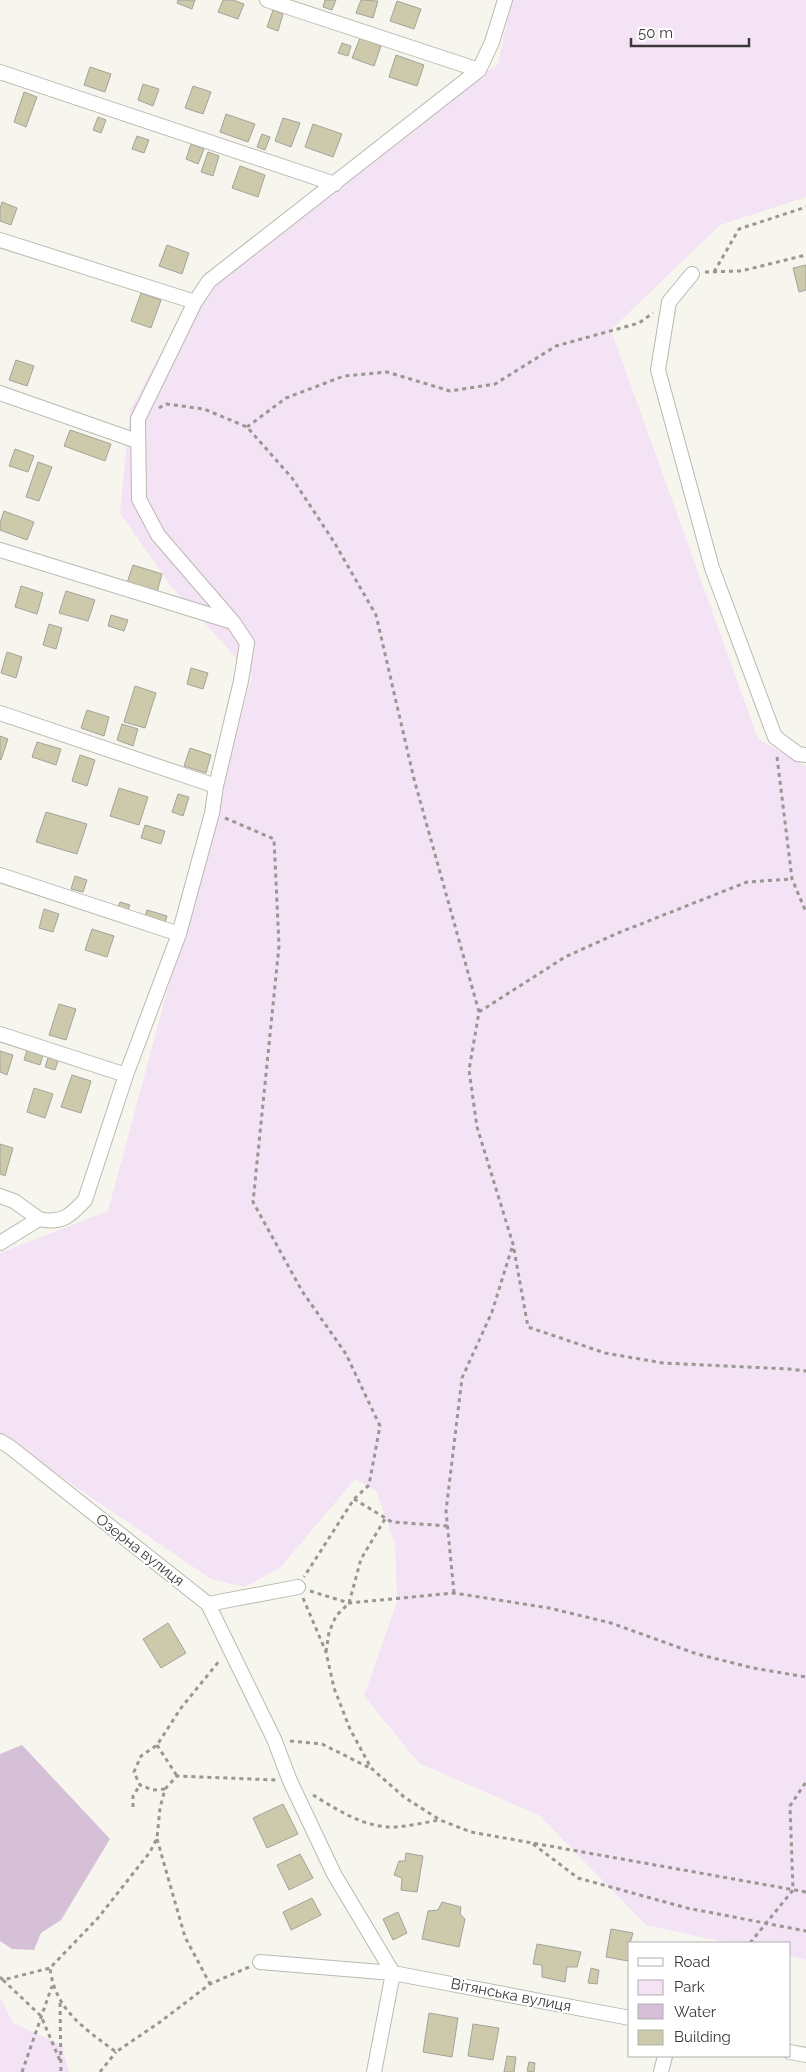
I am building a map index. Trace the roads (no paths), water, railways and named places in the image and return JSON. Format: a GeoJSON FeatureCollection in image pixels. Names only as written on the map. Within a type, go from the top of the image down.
{"type":"FeatureCollection","features":[{"type":"Feature","properties":{"kind":"street"},"geometry":{"type":"LineString","coordinates":[[267,0],[479,70]]}},
{"type":"Feature","properties":{"kind":"street"},"geometry":{"type":"LineString","coordinates":[[0,1196],[14,1201],[39,1219],[51,1221],[71,1216],[85,1200],[126,1074],[179,934],[212,813],[216,786],[241,681],[247,643],[233,622],[158,535],[139,499],[138,419],[195,302],[209,281],[479,70],[492,42],[505,0]]}},
{"type":"Feature","properties":{"kind":"street"},"geometry":{"type":"LineString","coordinates":[[0,72],[335,184]]}},
{"type":"Feature","properties":{"kind":"street"},"geometry":{"type":"LineString","coordinates":[[0,240],[195,302]]}},
{"type":"Feature","properties":{"kind":"street"},"geometry":{"type":"LineString","coordinates":[[692,274],[668,302],[658,370],[712,568],[775,737],[798,754],[806,755]]}},
{"type":"Feature","properties":{"kind":"street"},"geometry":{"type":"LineString","coordinates":[[0,393],[137,440]]}},
{"type":"Feature","properties":{"kind":"street"},"geometry":{"type":"LineString","coordinates":[[0,550],[233,622]]}},
{"type":"Feature","properties":{"kind":"street"},"geometry":{"type":"LineString","coordinates":[[0,713],[216,786]]}},
{"type":"Feature","properties":{"kind":"street"},"geometry":{"type":"LineString","coordinates":[[0,875],[179,934]]}},
{"type":"Feature","properties":{"kind":"street"},"geometry":{"type":"LineString","coordinates":[[0,1034],[126,1074]]}},
{"type":"Feature","properties":{"kind":"street"},"geometry":{"type":"LineString","coordinates":[[0,1243],[39,1219]]}},
{"type":"Feature","properties":{"kind":"street","name":"Озерна вулиця"},"geometry":{"type":"LineString","coordinates":[[0,1441],[208,1604]]}},
{"type":"Feature","properties":{"kind":"street"},"geometry":{"type":"LineString","coordinates":[[298,1587],[208,1604],[274,1739],[290,1781],[334,1874],[393,1973],[374,2072]]}},
{"type":"Feature","properties":{"kind":"street","name":"Вітянська вулиця"},"geometry":{"type":"LineString","coordinates":[[260,1962],[393,1973],[628,2018]]}},
{"type":"Feature","properties":{"kind":"street"},"geometry":{"type":"LineString","coordinates":[[791,2052],[806,2055]]}},
{"type":"Feature","properties":{"kind":"street"},"geometry":{"type":"LineString","coordinates":[[661,2072],[664,2057]]}},
{"type":"Feature","properties":{"kind":"water"},"geometry":{"type":"Polygon","coordinates":[[[22,1745],[110,1839],[61,1920],[41,1933],[34,1950],[12,1949],[0,1941],[0,1754],[22,1745]]]}}]}
